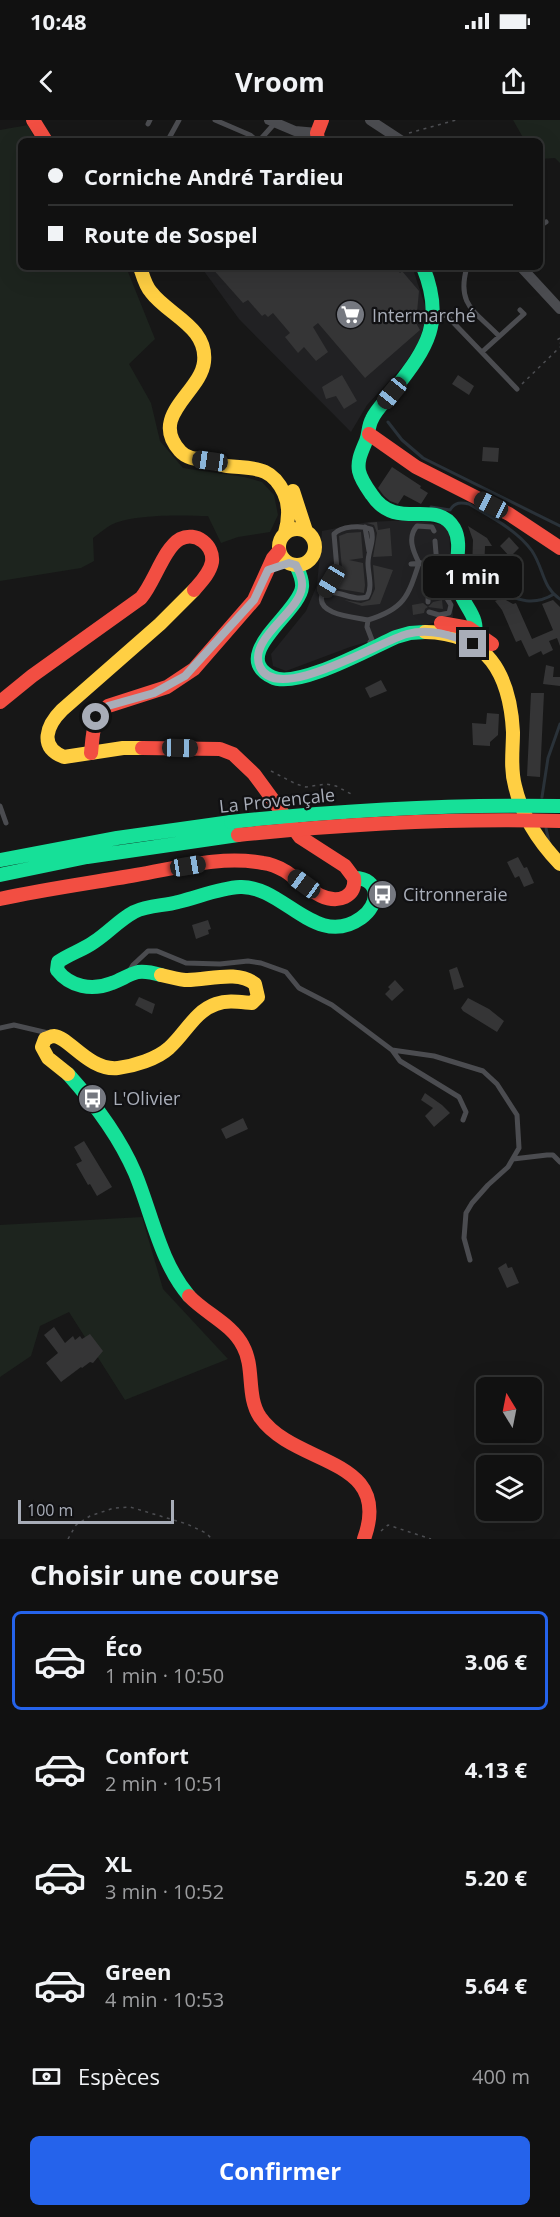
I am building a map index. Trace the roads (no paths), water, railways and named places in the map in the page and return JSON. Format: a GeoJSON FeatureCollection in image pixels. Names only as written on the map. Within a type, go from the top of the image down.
{"type":"FeatureCollection","features":[{"type":"Feature","properties":{"kind":"main road"},"geometry":{"type":"LineString","coordinates":[[33,120],[44,138]]}},
{"type":"Feature","properties":{"kind":"main road"},"geometry":{"type":"LineString","coordinates":[[91,753],[94,725],[102,710],[108,706],[154,693],[185,676],[254,600],[279,551],[279,544],[288,524],[289,504],[280,484],[262,468],[221,465],[193,459],[183,454],[173,441],[170,427],[174,408],[199,377],[202,370],[202,347],[192,328],[149,290],[141,270]]}},
{"type":"Feature","properties":{"kind":"main road"},"geometry":{"type":"LineString","coordinates":[[424,270],[434,294],[435,313],[430,336],[422,355],[374,415],[358,460],[359,471],[376,503],[383,510],[395,514],[436,515],[447,518],[457,534],[456,578],[458,589],[475,619],[475,639]]}},
{"type":"Feature","properties":{"kind":"main road"},"geometry":{"type":"LineString","coordinates":[[369,434],[384,447],[429,475],[504,511],[560,548]]}},
{"type":"Feature","properties":{"kind":"main road"},"geometry":{"type":"LineString","coordinates":[[210,461],[221,458],[263,460],[272,464],[288,480],[306,531],[314,541],[315,547],[310,559],[312,585],[307,600],[292,621],[279,633],[265,641]]}},
{"type":"Feature","properties":{"kind":"main road"},"geometry":{"type":"LineString","coordinates":[[285,533],[295,529],[306,531]]}},
{"type":"Feature","properties":{"kind":"main road"},"geometry":{"type":"LineString","coordinates":[[0,702],[32,676],[141,598],[153,584],[172,546],[177,541],[190,536],[199,538],[207,544],[211,566],[198,586],[163,622],[81,693],[50,724],[48,739],[51,747],[57,754],[70,757],[123,748],[220,749],[232,752],[247,766],[300,838],[319,852],[345,866],[354,878],[351,893],[343,899],[335,899],[312,891],[285,871],[269,864],[254,861],[231,861],[188,866],[0,899]]}},
{"type":"Feature","properties":{"kind":"main road"},"geometry":{"type":"LineString","coordinates":[[279,551],[302,578],[302,588],[300,597],[272,628],[259,655],[259,663],[266,675],[278,679],[313,674],[408,634],[446,633],[475,639]]}},
{"type":"Feature","properties":{"kind":"main road"},"geometry":{"type":"LineString","coordinates":[[268,570],[301,564],[310,559]]}},
{"type":"Feature","properties":{"kind":"main road"},"geometry":{"type":"LineString","coordinates":[[295,677],[310,666],[397,626],[426,622],[469,628],[505,680],[509,694],[513,742],[512,772],[518,802],[530,831],[560,864]]}},
{"type":"Feature","properties":{"kind":"main road"},"geometry":{"type":"LineString","coordinates":[[0,689],[32,676]]}},
{"type":"Feature","properties":{"kind":"main road","name":"La Provençale"},"geometry":{"type":"LineString","coordinates":[[0,860],[175,828],[316,813],[420,807],[560,806]]}},
{"type":"Feature","properties":{"kind":"main road","name":"La Provençale"},"geometry":{"type":"LineString","coordinates":[[0,875],[96,856],[320,827],[428,821],[560,821]]}},
{"type":"Feature","properties":{"kind":"main road"},"geometry":{"type":"LineString","coordinates":[[0,854],[71,846]]}},
{"type":"Feature","properties":{"kind":"main road"},"geometry":{"type":"LineString","coordinates":[[354,878],[362,877],[374,886],[374,904],[368,914],[356,922],[339,926],[322,926],[293,911],[261,889],[243,887],[222,889],[180,902],[138,911],[92,943],[58,962],[57,970],[61,977],[86,987],[106,985],[139,972],[151,972],[184,980],[240,978],[252,981],[257,986],[258,997],[252,1003],[228,1001],[213,1005],[195,1018],[168,1049],[140,1063],[116,1068],[98,1064],[83,1057],[59,1038],[52,1036],[45,1039],[42,1047],[44,1053],[66,1073],[88,1099],[119,1143],[128,1159],[167,1258],[183,1290],[203,1310],[225,1325],[243,1346],[250,1371],[250,1392],[258,1413],[269,1427],[299,1449],[332,1463],[361,1482],[367,1492],[370,1509],[370,1537]]}},
{"type":"Feature","properties":{"kind":"street"},"geometry":{"type":"LineString","coordinates":[[370,120],[398,138]]}},
{"type":"Feature","properties":{"kind":"street"},"geometry":{"type":"LineString","coordinates":[[272,121],[295,131],[319,131]]}},
{"type":"Feature","properties":{"kind":"street"},"geometry":{"type":"LineString","coordinates":[[524,270],[560,309]]}},
{"type":"Feature","properties":{"kind":"lane"},"geometry":{"type":"LineString","coordinates":[[169,138],[178,120]]}},
{"type":"Feature","properties":{"kind":"lane"},"geometry":{"type":"LineString","coordinates":[[215,120],[254,138]]}},
{"type":"Feature","properties":{"kind":"lane"},"geometry":{"type":"LineString","coordinates":[[260,138],[272,121]]}},
{"type":"Feature","properties":{"kind":"lane"},"geometry":{"type":"LineString","coordinates":[[466,270],[462,284],[463,295],[467,303],[500,336]]}},
{"type":"Feature","properties":{"kind":"lane"},"geometry":{"type":"LineString","coordinates":[[482,352],[524,314],[520,310]]}},
{"type":"Feature","properties":{"kind":"lane"},"geometry":{"type":"LineString","coordinates":[[435,313],[447,316],[517,389]]}},
{"type":"Feature","properties":{"kind":"lane"},"geometry":{"type":"LineString","coordinates":[[322,596],[333,592],[355,599],[367,597],[370,590],[368,561],[373,536],[371,529],[365,527],[338,529],[333,534],[337,569],[322,596],[320,600],[322,605],[331,612],[368,620],[389,613],[405,600],[419,563],[413,551],[411,537],[413,530],[417,526],[424,525],[432,527],[434,531]]}},
{"type":"Feature","properties":{"kind":"lane"},"geometry":{"type":"LineString","coordinates":[[429,612],[439,615],[449,613],[450,605],[442,593],[435,541]]}},
{"type":"Feature","properties":{"kind":"lane"},"geometry":{"type":"LineString","coordinates":[[411,564],[457,560]]}},
{"type":"Feature","properties":{"kind":"lane"},"geometry":{"type":"LineString","coordinates":[[428,602],[429,562]]}},
{"type":"Feature","properties":{"kind":"lane"},"geometry":{"type":"LineString","coordinates":[[335,666],[338,658],[371,642],[367,627],[368,620]]}},
{"type":"Feature","properties":{"kind":"lane"},"geometry":{"type":"LineString","coordinates":[[0,806],[6,823]]}},
{"type":"Feature","properties":{"kind":"lane"},"geometry":{"type":"LineString","coordinates":[[126,977],[133,965],[148,951],[157,951],[186,963],[220,964],[248,961],[286,972],[299,988],[332,1005],[392,1050],[400,1061],[459,1096],[466,1112],[463,1120]]}},
{"type":"Feature","properties":{"kind":"lane"},"geometry":{"type":"LineString","coordinates":[[0,1028],[14,1025],[47,1032],[52,1036]]}},
{"type":"Feature","properties":{"kind":"lane"},"geometry":{"type":"LineString","coordinates":[[392,1050],[434,1056],[483,1071],[497,1084],[517,1115],[519,1148],[508,1167],[488,1185],[472,1203],[466,1214],[464,1238],[470,1260]]}},
{"type":"Feature","properties":{"kind":"lane"},"geometry":{"type":"LineString","coordinates":[[513,1159],[552,1155],[560,1161]]}},
{"type":"Feature","properties":{"kind":"waterway"},"geometry":{"type":"LineString","coordinates":[[388,422],[402,440],[423,458],[560,526]]}},
{"type":"Feature","properties":{"kind":"waterway"},"geometry":{"type":"LineString","coordinates":[[431,507],[450,510],[458,503],[469,504],[503,524],[526,543],[539,564],[546,583],[560,599]]}},
{"type":"Feature","properties":{"kind":"waterway"},"geometry":{"type":"LineString","coordinates":[[477,585],[524,600],[534,601],[554,594]]}},
{"type":"Feature","properties":{"kind":"waterway"},"geometry":{"type":"LineString","coordinates":[[542,797],[548,758],[560,724]]}},
{"type":"Feature","properties":{"kind":"waterway"},"geometry":{"type":"LineString","coordinates":[[546,828],[549,842]]}},
{"type":"Feature","properties":{"kind":"place","name":"Intermarché"},"geometry":{"type":"Point","coordinates":[351,315]}},
{"type":"Feature","properties":{"kind":"place","name":"Citronneraie"},"geometry":{"type":"Point","coordinates":[382,894]}},
{"type":"Feature","properties":{"kind":"place","name":"L'Olivier"},"geometry":{"type":"Point","coordinates":[92,1098]}}]}
